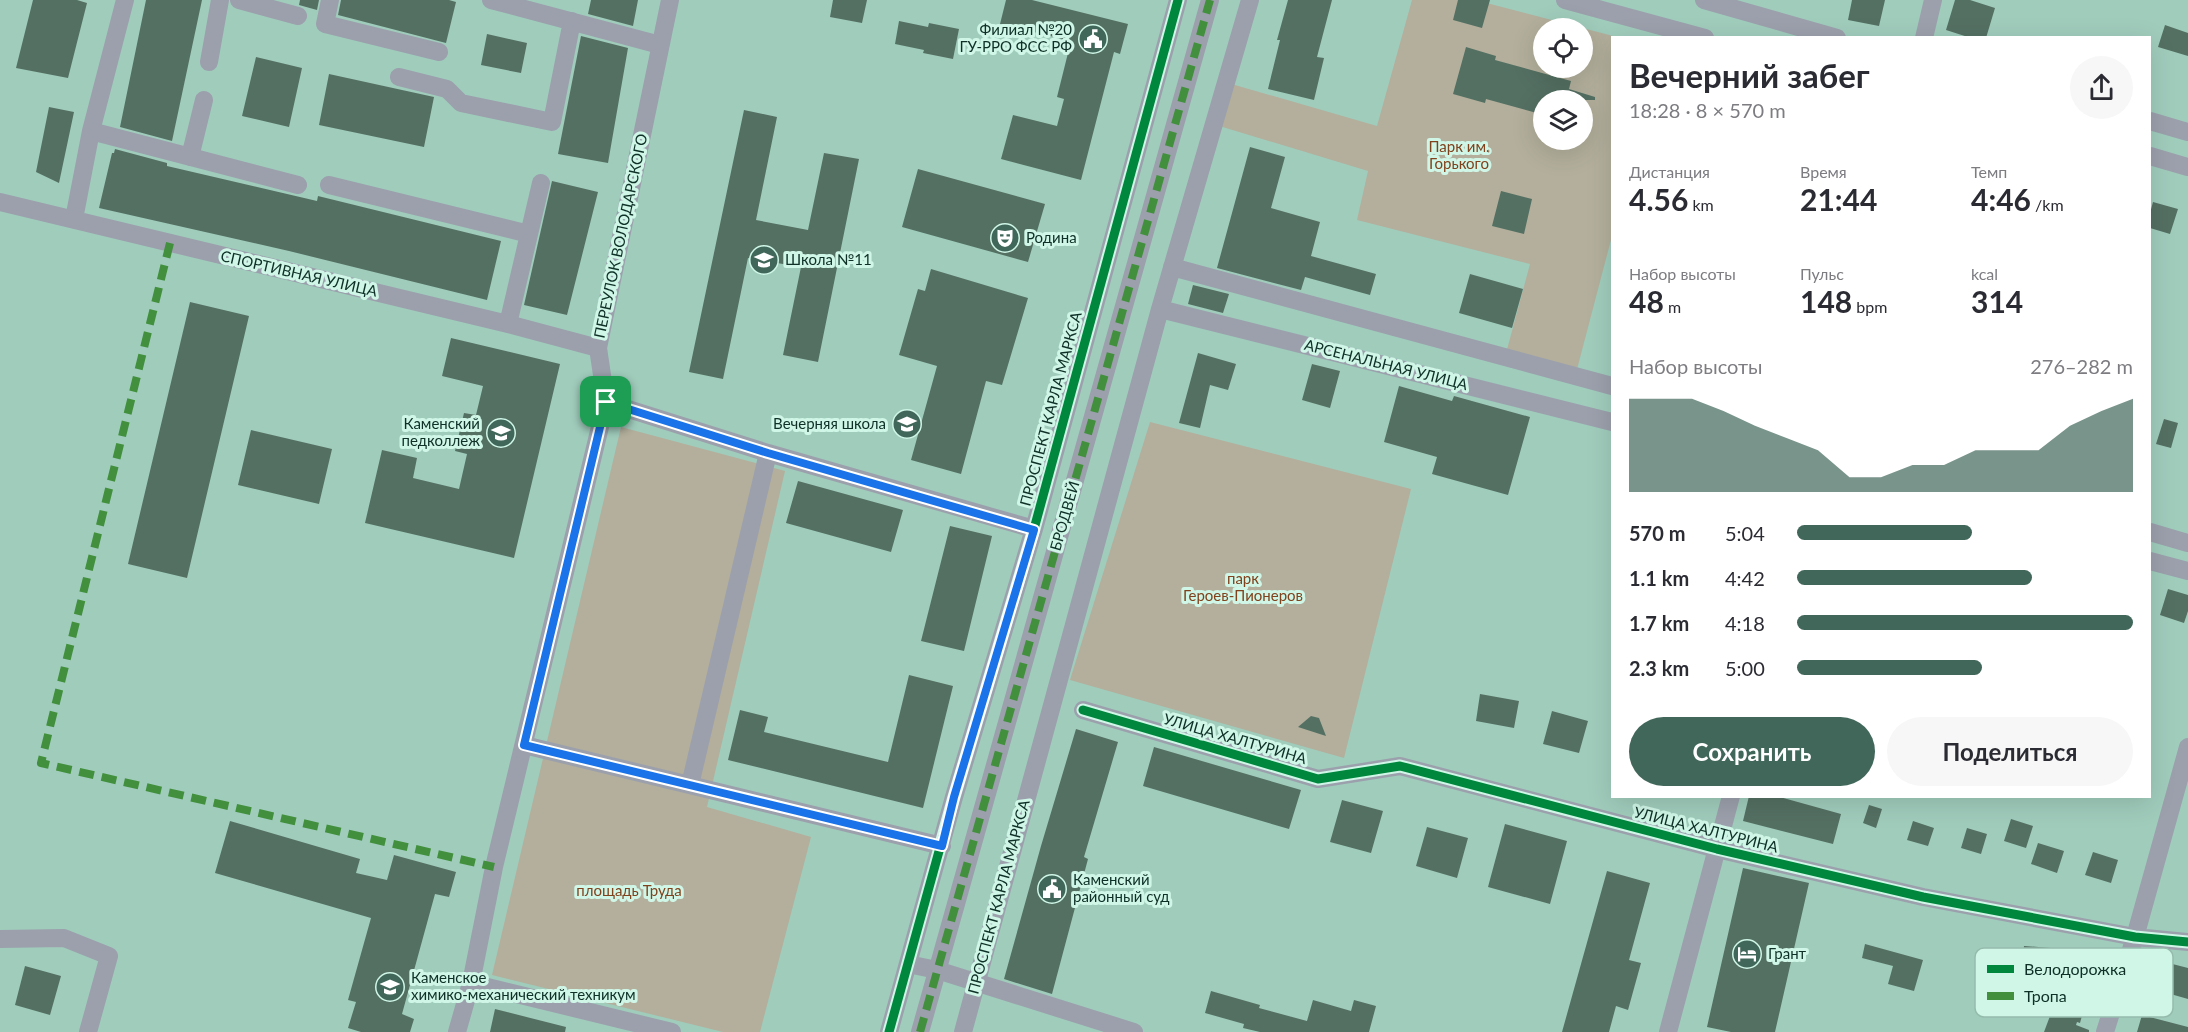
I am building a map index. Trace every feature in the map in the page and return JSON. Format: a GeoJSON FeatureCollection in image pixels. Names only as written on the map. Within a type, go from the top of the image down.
{"type":"FeatureCollection","features":[{"type":"Feature","properties":{"kind":"street"},"geometry":{"type":"LineString","coordinates":[[74,219],[91,131],[125,0]]}},
{"type":"Feature","properties":{"kind":"street"},"geometry":{"type":"LineString","coordinates":[[209,62],[220,0]]}},
{"type":"Feature","properties":{"kind":"street"},"geometry":{"type":"LineString","coordinates":[[239,0],[298,16]]}},
{"type":"Feature","properties":{"kind":"street"},"geometry":{"type":"LineString","coordinates":[[330,0],[326,24],[439,52]]}},
{"type":"Feature","properties":{"kind":"street"},"geometry":{"type":"LineString","coordinates":[[490,0],[660,45]]}},
{"type":"Feature","properties":{"kind":"street","name":"ПЕРЕУЛОК ВОЛОДАРСКОГО"},"geometry":{"type":"LineString","coordinates":[[457,1032],[471,982],[494,867],[606,402],[598,348],[670,0]]}},
{"type":"Feature","properties":{"kind":"street","name":"ПРОСПЕКТ КАРЛА МАРКСА"},"geometry":{"type":"LineString","coordinates":[[889,1032],[954,797],[1034,530],[1178,0]]}},
{"type":"Feature","properties":{"kind":"street","name":"БРОДВЕЙ"},"geometry":{"type":"LineString","coordinates":[[920,1032],[1210,0]]}},
{"type":"Feature","properties":{"kind":"street","name":"ПРОСПЕКТ КАРЛА МАРКСА"},"geometry":{"type":"LineString","coordinates":[[963,1032],[1160,309],[1250,0]]}},
{"type":"Feature","properties":{"kind":"street"},"geometry":{"type":"LineString","coordinates":[[1565,0],[1698,36]]}},
{"type":"Feature","properties":{"kind":"street"},"geometry":{"type":"LineString","coordinates":[[1704,0],[1831,36]]}},
{"type":"Feature","properties":{"kind":"street"},"geometry":{"type":"LineString","coordinates":[[1924,36],[1933,0]]}},
{"type":"Feature","properties":{"kind":"street"},"geometry":{"type":"LineString","coordinates":[[399,77],[447,89],[461,103],[552,122],[572,21]]}},
{"type":"Feature","properties":{"kind":"street"},"geometry":{"type":"LineString","coordinates":[[190,157],[204,100]]}},
{"type":"Feature","properties":{"kind":"street"},"geometry":{"type":"LineString","coordinates":[[2151,122],[2188,132]]}},
{"type":"Feature","properties":{"kind":"street"},"geometry":{"type":"LineString","coordinates":[[91,131],[298,185]]}},
{"type":"Feature","properties":{"kind":"street"},"geometry":{"type":"LineString","coordinates":[[2151,156],[2188,167]]}},
{"type":"Feature","properties":{"kind":"street"},"geometry":{"type":"LineString","coordinates":[[508,324],[541,183]]}},
{"type":"Feature","properties":{"kind":"street"},"geometry":{"type":"LineString","coordinates":[[329,184],[529,234]]}},
{"type":"Feature","properties":{"kind":"street","name":"СПОРТИВНАЯ УЛИЦА"},"geometry":{"type":"LineString","coordinates":[[0,202],[508,324],[598,348]]}},
{"type":"Feature","properties":{"kind":"street"},"geometry":{"type":"LineString","coordinates":[[1172,267],[1611,386]]}},
{"type":"Feature","properties":{"kind":"street","name":"АРСЕНАЛЬНАЯ УЛИЦА"},"geometry":{"type":"LineString","coordinates":[[1160,309],[1611,422]]}},
{"type":"Feature","properties":{"kind":"street"},"geometry":{"type":"LineString","coordinates":[[606,402],[768,453],[1034,530]]}},
{"type":"Feature","properties":{"kind":"street"},"geometry":{"type":"LineString","coordinates":[[690,785],[768,453]]}},
{"type":"Feature","properties":{"kind":"street"},"geometry":{"type":"LineString","coordinates":[[2151,532],[2188,543]]}},
{"type":"Feature","properties":{"kind":"street"},"geometry":{"type":"LineString","coordinates":[[2151,561],[2188,571]]}},
{"type":"Feature","properties":{"kind":"street","name":"УЛИЦА ХАЛТУРИНА"},"geometry":{"type":"LineString","coordinates":[[1083,710],[1318,779],[1400,766],[1717,849],[1923,897],[2135,937],[2188,942]]}},
{"type":"Feature","properties":{"kind":"street"},"geometry":{"type":"LineString","coordinates":[[524,745],[942,846]]}},
{"type":"Feature","properties":{"kind":"street"},"geometry":{"type":"LineString","coordinates":[[2132,948],[2188,747]]}},
{"type":"Feature","properties":{"kind":"street"},"geometry":{"type":"LineString","coordinates":[[1668,1032],[1730,798]]}},
{"type":"Feature","properties":{"kind":"street"},"geometry":{"type":"LineString","coordinates":[[0,939],[64,938],[109,956],[88,1032]]}},
{"type":"Feature","properties":{"kind":"street"},"geometry":{"type":"LineString","coordinates":[[908,964],[937,970],[1134,1032]]}},
{"type":"Feature","properties":{"kind":"street"},"geometry":{"type":"LineString","coordinates":[[471,982],[672,1032]]}},
{"type":"Feature","properties":{"kind":"street"},"geometry":{"type":"LineString","coordinates":[[2105,1032],[2110,1017]]}},
{"type":"Feature","properties":{"kind":"green space","name":"Парк им. Горького"},"geometry":{"type":"Polygon","coordinates":[[[1412,0],[1475,0],[1544,18],[1533,18],[1533,78],[1593,78],[1593,31],[1613,36],[1611,36],[1611,240],[1575,377],[1505,357],[1530,264],[1357,220],[1368,171],[1216,125],[1228,83],[1377,126],[1412,0]]]}},
{"type":"Feature","properties":{"kind":"green space","name":"парк Героев-Пионеров"},"geometry":{"type":"Polygon","coordinates":[[[1150,422],[1411,489],[1344,758],[1070,680],[1150,422]]]}},
{"type":"Feature","properties":{"kind":"green space","name":"площадь Труда"},"geometry":{"type":"Polygon","coordinates":[[[621,427],[785,471],[707,807],[811,837],[760,1032],[723,1032],[492,975],[621,427]]]}},
{"type":"Feature","properties":{"kind":"building"},"geometry":{"type":"Polygon","coordinates":[[[33,0],[77,0],[87,3],[68,78],[16,68],[33,0]]]}},
{"type":"Feature","properties":{"kind":"building"},"geometry":{"type":"Polygon","coordinates":[[[146,0],[202,0],[172,141],[120,127],[146,0]]]}},
{"type":"Feature","properties":{"kind":"building"},"geometry":{"type":"Polygon","coordinates":[[[300,0],[319,0],[317,10],[299,5],[300,0]]]}},
{"type":"Feature","properties":{"kind":"building"},"geometry":{"type":"Polygon","coordinates":[[[341,0],[449,0],[456,2],[446,43],[338,15],[341,0]]]}},
{"type":"Feature","properties":{"kind":"building"},"geometry":{"type":"Polygon","coordinates":[[[591,0],[638,0],[633,26],[588,14],[591,0]]]}},
{"type":"Feature","properties":{"kind":"building"},"geometry":{"type":"Polygon","coordinates":[[[833,0],[867,0],[862,23],[830,17],[833,0]]]}},
{"type":"Feature","properties":{"kind":"building"},"geometry":{"type":"Polygon","coordinates":[[[1006,0],[1032,0],[1128,24],[1120,54],[1114,52],[1081,180],[1001,159],[1013,115],[1057,126],[1064,99],[1057,97],[1071,41],[1000,24],[1006,0]]]}},
{"type":"Feature","properties":{"kind":"building"},"geometry":{"type":"Polygon","coordinates":[[[1288,0],[1332,0],[1317,57],[1324,58],[1314,100],[1268,89],[1280,40],[1277,40],[1288,0]]]}},
{"type":"Feature","properties":{"kind":"building"},"geometry":{"type":"Polygon","coordinates":[[[1458,0],[1490,0],[1482,28],[1453,20],[1458,0]]]}},
{"type":"Feature","properties":{"kind":"building"},"geometry":{"type":"Polygon","coordinates":[[[1852,0],[1885,0],[1879,26],[1848,20],[1852,0]]]}},
{"type":"Feature","properties":{"kind":"building"},"geometry":{"type":"Polygon","coordinates":[[[1955,0],[1970,0],[1995,8],[1987,36],[1965,36],[1946,30],[1955,0]]]}},
{"type":"Feature","properties":{"kind":"building"},"geometry":{"type":"Polygon","coordinates":[[[899,21],[928,27],[929,23],[959,29],[953,59],[895,44],[899,21]]]}},
{"type":"Feature","properties":{"kind":"building"},"geometry":{"type":"Polygon","coordinates":[[[2165,25],[2188,33],[2188,56],[2158,47],[2165,25]]]}},
{"type":"Feature","properties":{"kind":"building"},"geometry":{"type":"Polygon","coordinates":[[[487,34],[527,43],[521,73],[481,65],[487,34]]]}},
{"type":"Feature","properties":{"kind":"building"},"geometry":{"type":"Polygon","coordinates":[[[581,36],[628,48],[608,163],[558,154],[581,36]]]}},
{"type":"Feature","properties":{"kind":"building"},"geometry":{"type":"Polygon","coordinates":[[[1466,47],[1496,56],[1495,60],[1533,70],[1533,78],[1560,78],[1571,81],[1569,89],[1572,90],[1533,90],[1533,112],[1486,99],[1485,103],[1453,94],[1466,47]]]}},
{"type":"Feature","properties":{"kind":"building"},"geometry":{"type":"Polygon","coordinates":[[[256,57],[302,68],[289,127],[242,116],[256,57]]]}},
{"type":"Feature","properties":{"kind":"building"},"geometry":{"type":"Polygon","coordinates":[[[329,74],[434,97],[424,147],[319,125],[329,74]]]}},
{"type":"Feature","properties":{"kind":"building"},"geometry":{"type":"Polygon","coordinates":[[[49,107],[74,112],[59,183],[36,172],[49,107]]]}},
{"type":"Feature","properties":{"kind":"building"},"geometry":{"type":"Polygon","coordinates":[[[744,110],[777,117],[756,220],[808,230],[824,153],[859,159],[818,362],[783,355],[801,267],[748,258],[723,379],[689,372],[744,110]]]}},
{"type":"Feature","properties":{"kind":"building"},"geometry":{"type":"Polygon","coordinates":[[[1250,147],[1285,157],[1271,208],[1320,222],[1311,256],[1376,274],[1370,295],[1305,277],[1301,290],[1217,268],[1250,147]]]}},
{"type":"Feature","properties":{"kind":"building"},"geometry":{"type":"Polygon","coordinates":[[[115,149],[167,163],[167,166],[317,201],[318,196],[501,241],[487,300],[289,251],[99,208],[112,153],[115,149]]]}},
{"type":"Feature","properties":{"kind":"building"},"geometry":{"type":"Polygon","coordinates":[[[918,169],[1045,204],[1028,262],[902,227],[918,169]]]}},
{"type":"Feature","properties":{"kind":"building"},"geometry":{"type":"Polygon","coordinates":[[[552,181],[598,192],[567,315],[524,305],[552,181]]]}},
{"type":"Feature","properties":{"kind":"building"},"geometry":{"type":"Polygon","coordinates":[[[1501,191],[1532,199],[1524,234],[1492,226],[1501,191]]]}},
{"type":"Feature","properties":{"kind":"building"},"geometry":{"type":"Polygon","coordinates":[[[2153,202],[2178,209],[2170,234],[2151,228],[2153,202]]]}},
{"type":"Feature","properties":{"kind":"building"},"geometry":{"type":"Polygon","coordinates":[[[931,269],[1028,298],[1002,385],[986,381],[961,474],[911,460],[937,366],[899,355],[918,289],[925,291],[931,269]]]}},
{"type":"Feature","properties":{"kind":"building"},"geometry":{"type":"Polygon","coordinates":[[[1470,274],[1523,289],[1512,328],[1459,313],[1470,274]]]}},
{"type":"Feature","properties":{"kind":"building"},"geometry":{"type":"Polygon","coordinates":[[[1193,285],[1229,294],[1223,313],[1188,304],[1193,285]]]}},
{"type":"Feature","properties":{"kind":"building"},"geometry":{"type":"Polygon","coordinates":[[[190,302],[249,316],[187,578],[128,564],[190,302]]]}},
{"type":"Feature","properties":{"kind":"building","name":"Каменский педколлеж"},"geometry":{"type":"Polygon","coordinates":[[[451,338],[560,364],[514,558],[365,523],[382,450],[417,458],[413,478],[459,489],[467,454],[455,451],[464,413],[476,415],[483,386],[442,376],[451,338]]]}},
{"type":"Feature","properties":{"kind":"building"},"geometry":{"type":"Polygon","coordinates":[[[1198,353],[1236,364],[1228,390],[1210,385],[1200,428],[1179,423],[1198,353]]]}},
{"type":"Feature","properties":{"kind":"building"},"geometry":{"type":"Polygon","coordinates":[[[1312,364],[1340,371],[1330,408],[1302,400],[1312,364]]]}},
{"type":"Feature","properties":{"kind":"building"},"geometry":{"type":"Polygon","coordinates":[[[1399,386],[1452,401],[1454,396],[1530,417],[1508,495],[1432,474],[1437,457],[1384,442],[1399,386]]]}},
{"type":"Feature","properties":{"kind":"building"},"geometry":{"type":"Polygon","coordinates":[[[2164,419],[2178,423],[2171,448],[2156,444],[2164,419]]]}},
{"type":"Feature","properties":{"kind":"building"},"geometry":{"type":"Polygon","coordinates":[[[251,430],[332,449],[319,504],[238,485],[251,430]]]}},
{"type":"Feature","properties":{"kind":"building"},"geometry":{"type":"Polygon","coordinates":[[[798,481],[903,510],[891,552],[786,523],[798,481]]]}},
{"type":"Feature","properties":{"kind":"building"},"geometry":{"type":"Polygon","coordinates":[[[950,526],[992,536],[964,651],[921,641],[950,526]]]}},
{"type":"Feature","properties":{"kind":"building"},"geometry":{"type":"Polygon","coordinates":[[[2168,589],[2188,595],[2188,611],[2184,623],[2160,615],[2168,589]]]}},
{"type":"Feature","properties":{"kind":"building"},"geometry":{"type":"Polygon","coordinates":[[[909,675],[953,686],[923,808],[728,760],[740,710],[768,717],[764,732],[888,762],[909,675]]]}},
{"type":"Feature","properties":{"kind":"building"},"geometry":{"type":"Polygon","coordinates":[[[1480,694],[1519,701],[1514,728],[1476,721],[1480,694]]]}},
{"type":"Feature","properties":{"kind":"building"},"geometry":{"type":"Polygon","coordinates":[[[1552,711],[1588,721],[1579,753],[1543,744],[1552,711]]]}},
{"type":"Feature","properties":{"kind":"building"},"geometry":{"type":"Polygon","coordinates":[[[1311,716],[1319,718],[1326,736],[1298,727],[1311,716]]]}},
{"type":"Feature","properties":{"kind":"building"},"geometry":{"type":"Polygon","coordinates":[[[1076,729],[1118,742],[1084,857],[1088,859],[1052,994],[1004,979],[1076,729]]]}},
{"type":"Feature","properties":{"kind":"building"},"geometry":{"type":"Polygon","coordinates":[[[1154,747],[1301,790],[1289,829],[1143,786],[1154,747]]]}},
{"type":"Feature","properties":{"kind":"building"},"geometry":{"type":"Polygon","coordinates":[[[1749,798],[1783,798],[1841,814],[1833,844],[1743,821],[1749,798]]]}},
{"type":"Feature","properties":{"kind":"building"},"geometry":{"type":"Polygon","coordinates":[[[1342,800],[1383,811],[1371,853],[1330,842],[1342,800]]]}},
{"type":"Feature","properties":{"kind":"building"},"geometry":{"type":"Polygon","coordinates":[[[1869,805],[1882,809],[1876,828],[1863,823],[1869,805]]]}},
{"type":"Feature","properties":{"kind":"building"},"geometry":{"type":"Polygon","coordinates":[[[2011,819],[2033,826],[2026,848],[2004,841],[2011,819]]]}},
{"type":"Feature","properties":{"kind":"building"},"geometry":{"type":"Polygon","coordinates":[[[230,821],[360,859],[356,873],[387,880],[394,855],[456,872],[449,897],[435,894],[402,1014],[414,1019],[410,1032],[361,1032],[348,1028],[356,1002],[348,1000],[371,918],[215,873],[230,821]]]}},
{"type":"Feature","properties":{"kind":"building"},"geometry":{"type":"Polygon","coordinates":[[[1913,821],[1934,828],[1928,846],[1907,840],[1913,821]]]}},
{"type":"Feature","properties":{"kind":"building"},"geometry":{"type":"Polygon","coordinates":[[[1505,824],[1567,841],[1550,904],[1488,887],[1505,824]]]}},
{"type":"Feature","properties":{"kind":"building"},"geometry":{"type":"Polygon","coordinates":[[[1427,827],[1468,838],[1457,878],[1416,866],[1427,827]]]}},
{"type":"Feature","properties":{"kind":"building"},"geometry":{"type":"Polygon","coordinates":[[[1967,828],[1987,834],[1981,854],[1961,848],[1967,828]]]}},
{"type":"Feature","properties":{"kind":"building"},"geometry":{"type":"Polygon","coordinates":[[[2038,843],[2064,851],[2057,873],[2031,864],[2038,843]]]}},
{"type":"Feature","properties":{"kind":"building"},"geometry":{"type":"Polygon","coordinates":[[[2093,852],[2118,860],[2111,883],[2085,875],[2093,852]]]}},
{"type":"Feature","properties":{"kind":"building"},"geometry":{"type":"Polygon","coordinates":[[[1743,868],[1809,883],[1775,1032],[1731,1032],[1707,1027],[1743,868]]]}},
{"type":"Feature","properties":{"kind":"building"},"geometry":{"type":"Polygon","coordinates":[[[1607,871],[1650,883],[1629,960],[1641,963],[1628,1010],[1616,1006],[1609,1032],[1562,1032],[1607,871]]]}},
{"type":"Feature","properties":{"kind":"building"},"geometry":{"type":"Polygon","coordinates":[[[1865,944],[1923,960],[1914,991],[1888,984],[1893,966],[1862,958],[1865,944]]]}},
{"type":"Feature","properties":{"kind":"building"},"geometry":{"type":"Polygon","coordinates":[[[2024,946],[2051,948],[2024,948],[2024,946]]]}},
{"type":"Feature","properties":{"kind":"building"},"geometry":{"type":"Polygon","coordinates":[[[2173,964],[2188,968],[2188,999],[2173,995],[2173,964]]]}},
{"type":"Feature","properties":{"kind":"building"},"geometry":{"type":"Polygon","coordinates":[[[25,966],[61,976],[50,1015],[15,1005],[25,966]]]}},
{"type":"Feature","properties":{"kind":"building"},"geometry":{"type":"Polygon","coordinates":[[[1211,991],[1260,1005],[1259,1008],[1307,1021],[1313,1000],[1351,1011],[1354,1000],[1376,1006],[1369,1032],[1260,1032],[1243,1028],[1244,1024],[1205,1013],[1211,991]]]}},
{"type":"Feature","properties":{"kind":"building"},"geometry":{"type":"Polygon","coordinates":[[[495,1009],[566,1027],[565,1032],[490,1032],[495,1009]]]}},
{"type":"Feature","properties":{"kind":"building"},"geometry":{"type":"Polygon","coordinates":[[[2050,1017],[2082,1017],[2080,1023],[2077,1022],[2076,1025],[2089,1030],[2089,1032],[2044,1032],[2050,1017]]]}},
{"type":"Feature","properties":{"kind":"building"},"geometry":{"type":"Polygon","coordinates":[[[2141,1017],[2188,1027],[2188,1032],[2137,1032],[2141,1017]]]}},
{"type":"Feature","properties":{"kind":"marked path"},"geometry":{"type":"LineString","coordinates":[[920,1032],[1210,0]]}},
{"type":"Feature","properties":{"kind":"marked path"},"geometry":{"type":"LineString","coordinates":[[170,243],[41,763],[494,867]]}},
{"type":"Feature","properties":{"kind":"cycle path"},"geometry":{"type":"LineString","coordinates":[[889,1032],[954,797],[1034,529],[1178,0]]}},
{"type":"Feature","properties":{"kind":"cycle path"},"geometry":{"type":"LineString","coordinates":[[1083,710],[1318,779],[1400,766],[1717,849],[1923,897],[2135,937],[2188,942]]}},
{"type":"Feature","properties":{"kind":"place","name":"Филиал №20 ГУ-РРО ФСС РФ"},"geometry":{"type":"Point","coordinates":[1093,39]}},
{"type":"Feature","properties":{"kind":"place","name":"Родина"},"geometry":{"type":"Point","coordinates":[1005,238]}},
{"type":"Feature","properties":{"kind":"place","name":"Школа №11"},"geometry":{"type":"Point","coordinates":[764,260]}},
{"type":"Feature","properties":{"kind":"place","name":"Вечерняя школа"},"geometry":{"type":"Point","coordinates":[907,424]}},
{"type":"Feature","properties":{"kind":"place","name":"Каменский педколлеж"},"geometry":{"type":"Point","coordinates":[501,433]}},
{"type":"Feature","properties":{"kind":"place","name":"Каменский районный суд"},"geometry":{"type":"Point","coordinates":[1052,889]}},
{"type":"Feature","properties":{"kind":"place","name":"Грант"},"geometry":{"type":"Point","coordinates":[1747,954]}},
{"type":"Feature","properties":{"kind":"place","name":"Каменское химико-механический техникум"},"geometry":{"type":"Point","coordinates":[390,987]}},
{"type":"Feature","properties":{"kind":"route"},"geometry":{"type":"LineString","coordinates":[[606,402],[768,453],[1034,530],[954,797],[942,846],[524,745],[606,402]]}}]}
